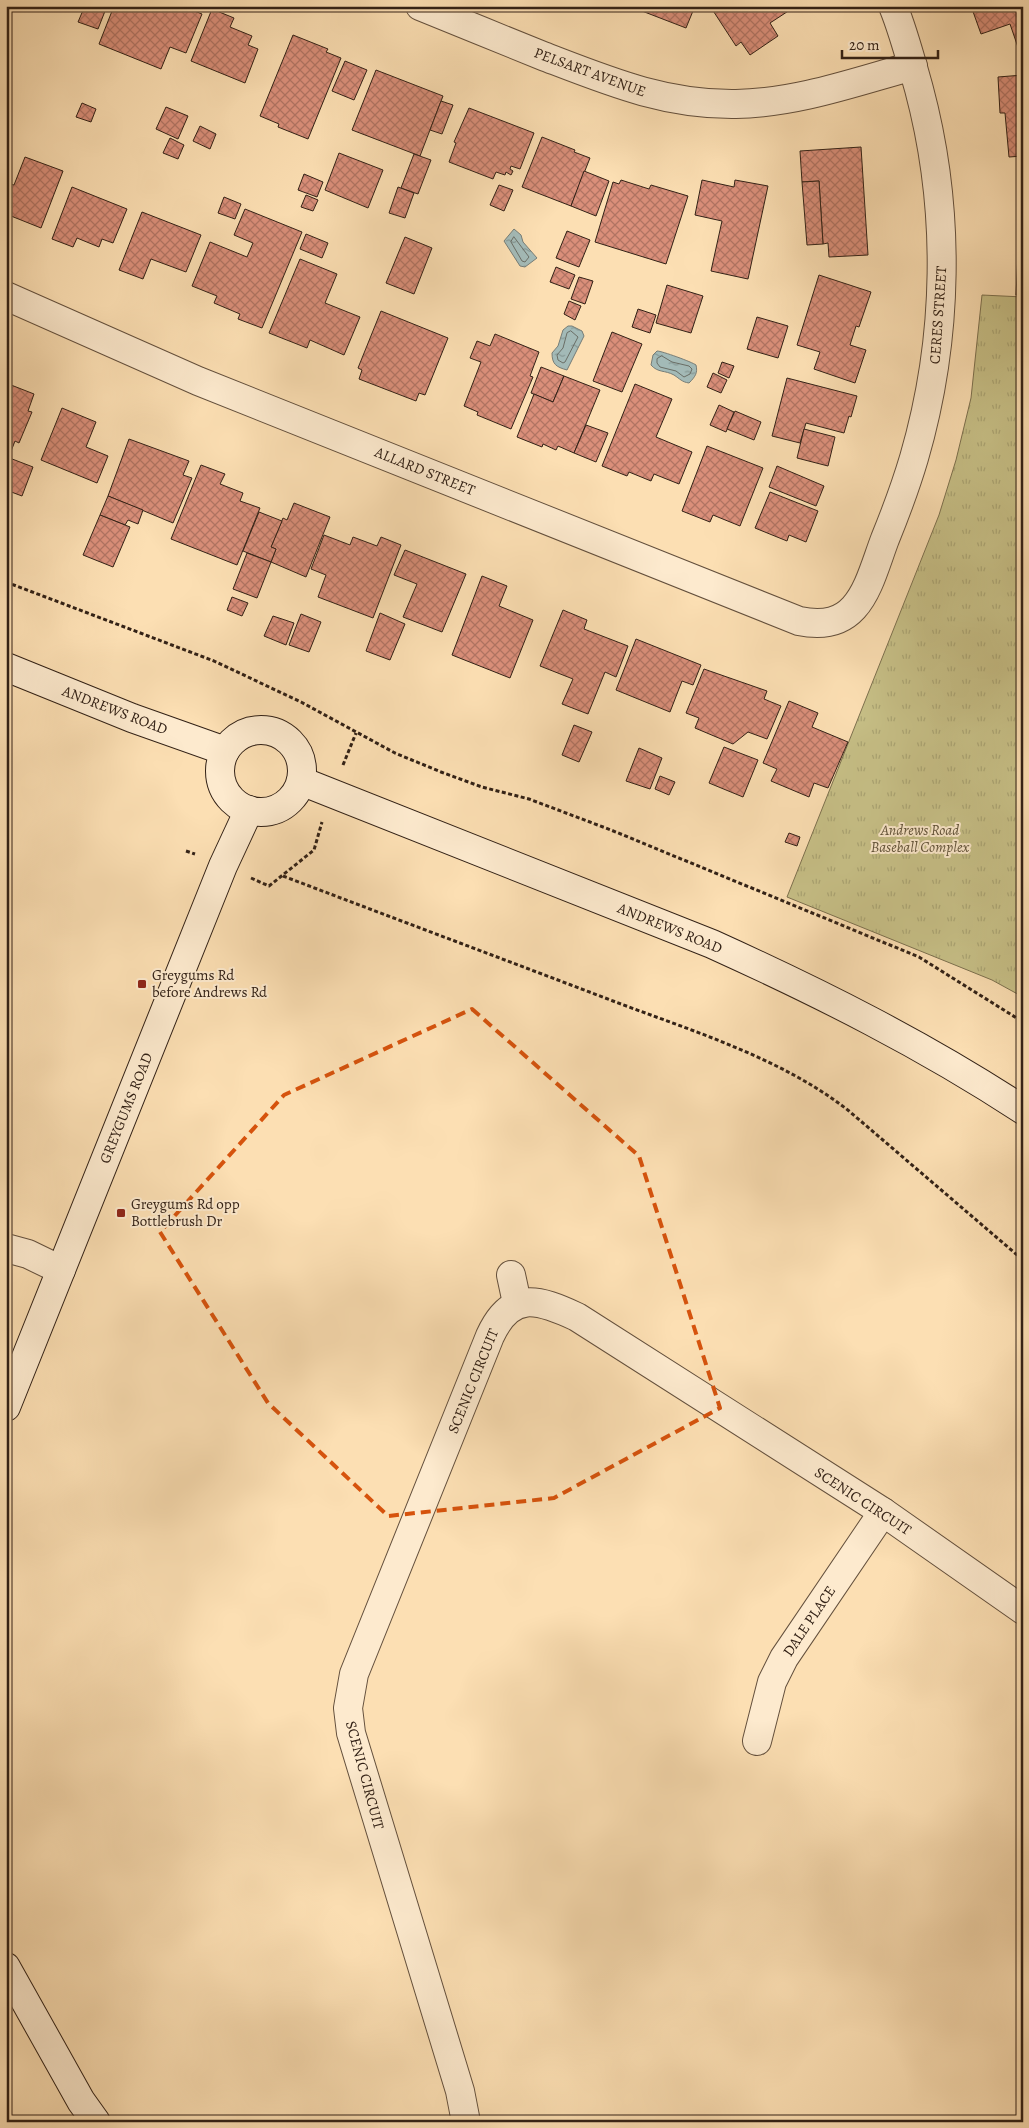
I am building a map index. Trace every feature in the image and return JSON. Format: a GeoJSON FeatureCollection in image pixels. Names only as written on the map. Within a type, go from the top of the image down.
{"type":"FeatureCollection","features":[{"type":"Feature","properties":{"kind":"street","name":"PELSART AVENUE"},"geometry":{"type":"LineString","coordinates":[[420,6],[610,82],[648,94],[696,102],[736,104],[793,98],[913,66]]}},
{"type":"Feature","properties":{"kind":"street","name":"CERES STREET"},"geometry":{"type":"LineString","coordinates":[[848,613],[863,597],[906,485],[927,408],[937,347],[943,273],[938,192],[930,130],[913,66],[893,6]]}},
{"type":"Feature","properties":{"kind":"street","name":"ALLARD STREET"},"geometry":{"type":"LineString","coordinates":[[6,296],[198,380],[799,621],[825,624],[848,613]]}},
{"type":"Feature","properties":{"kind":"street","name":"ANDREWS ROAD"},"geometry":{"type":"LineString","coordinates":[[6,667],[132,718],[226,751]]}},
{"type":"Feature","properties":{"kind":"street"},"geometry":{"type":"LineString","coordinates":[[257,730],[270,731],[282,736],[292,744],[299,755],[302,768],[301,781],[296,793],[287,803],[275,810],[262,812],[248,810],[234,800],[223,786],[220,774],[221,762],[226,751],[234,741],[245,734],[257,730]]}},
{"type":"Feature","properties":{"kind":"street","name":"ANDREWS ROAD"},"geometry":{"type":"LineString","coordinates":[[301,781],[703,941],[770,970],[828,997],[943,1060],[1023,1110]]}},
{"type":"Feature","properties":{"kind":"street","name":"GREYGUMS ROAD"},"geometry":{"type":"LineString","coordinates":[[6,1407],[223,866],[248,810]]}},
{"type":"Feature","properties":{"kind":"street"},"geometry":{"type":"LineString","coordinates":[[6,1248],[28,1254],[61,1270]]}},
{"type":"Feature","properties":{"kind":"street"},"geometry":{"type":"LineString","coordinates":[[511,1275],[517,1303]]}},
{"type":"Feature","properties":{"kind":"street","name":"SCENIC CIRCUIT"},"geometry":{"type":"LineString","coordinates":[[466,2122],[460,2091],[351,1733],[348,1708],[354,1674],[490,1336],[502,1315],[517,1303],[530,1301],[544,1303],[577,1317],[883,1512],[1023,1610]]}},
{"type":"Feature","properties":{"kind":"street","name":"DALE PLACE"},"geometry":{"type":"LineString","coordinates":[[757,1741],[770,1690],[780,1664],[883,1512]]}},
{"type":"Feature","properties":{"kind":"street"},"geometry":{"type":"LineString","coordinates":[[6,1966],[81,2101],[96,2122]]}},
{"type":"Feature","properties":{"kind":"path"},"geometry":{"type":"LineString","coordinates":[[6,582],[214,661],[301,702],[395,753],[441,772],[482,787],[529,799],[611,830],[919,957],[1023,1022]]}},
{"type":"Feature","properties":{"kind":"path"},"geometry":{"type":"LineString","coordinates":[[342,766],[356,733]]}},
{"type":"Feature","properties":{"kind":"path"},"geometry":{"type":"LineString","coordinates":[[254,879],[269,886],[283,876],[314,850],[320,827]]}},
{"type":"Feature","properties":{"kind":"path"},"geometry":{"type":"LineString","coordinates":[[186,850],[197,854]]}},
{"type":"Feature","properties":{"kind":"path"},"geometry":{"type":"LineString","coordinates":[[283,876],[722,1042],[798,1077],[825,1092],[849,1111],[1023,1260]]}},
{"type":"Feature","properties":{"kind":"highlighted area"},"geometry":{"type":"Polygon","coordinates":[[[472,1009],[639,1156],[720,1408],[554,1498],[388,1516],[268,1403],[160,1232],[284,1095],[472,1009]]]}},
{"type":"Feature","properties":{"kind":"green space","name":"Andrews Road Baseball Complex"},"geometry":{"type":"Polygon","coordinates":[[[982,295],[1023,297],[1023,997],[992,980],[787,897],[939,515],[956,460],[971,398],[982,295]]]}},
{"type":"Feature","properties":{"kind":"water"},"geometry":{"type":"Polygon","coordinates":[[[514,229],[521,235],[523,242],[537,258],[525,267],[520,266],[504,241],[514,229]]]}},
{"type":"Feature","properties":{"kind":"water"},"geometry":{"type":"Polygon","coordinates":[[[568,326],[582,331],[584,336],[567,370],[555,364],[552,353],[558,346],[563,330],[568,326]]]}},
{"type":"Feature","properties":{"kind":"water"},"geometry":{"type":"Polygon","coordinates":[[[657,351],[696,365],[696,373],[689,383],[651,365],[653,355],[657,351]]]}},
{"type":"Feature","properties":{"kind":"building"},"geometry":{"type":"Polygon","coordinates":[[[79,6],[107,6],[98,29],[78,22],[84,8],[79,6]]]}},
{"type":"Feature","properties":{"kind":"building"},"geometry":{"type":"Polygon","coordinates":[[[114,6],[182,6],[202,14],[186,53],[170,47],[161,69],[99,44],[114,6]]]}},
{"type":"Feature","properties":{"kind":"building"},"geometry":{"type":"Polygon","coordinates":[[[629,6],[695,6],[686,28],[629,6]]]}},
{"type":"Feature","properties":{"kind":"building"},"geometry":{"type":"Polygon","coordinates":[[[710,6],[796,6],[770,23],[778,36],[750,55],[741,42],[736,46],[710,6]]]}},
{"type":"Feature","properties":{"kind":"building"},"geometry":{"type":"Polygon","coordinates":[[[971,6],[1023,6],[1023,62],[1010,24],[981,34],[971,6]]]}},
{"type":"Feature","properties":{"kind":"building"},"geometry":{"type":"Polygon","coordinates":[[[212,9],[234,18],[230,27],[252,36],[248,45],[258,49],[245,83],[191,61],[212,9]]]}},
{"type":"Feature","properties":{"kind":"building"},"geometry":{"type":"Polygon","coordinates":[[[293,35],[328,49],[326,52],[341,58],[308,139],[278,127],[279,124],[260,116],[293,35]]]}},
{"type":"Feature","properties":{"kind":"building"},"geometry":{"type":"Polygon","coordinates":[[[345,61],[367,70],[354,100],[332,91],[345,61]]]}},
{"type":"Feature","properties":{"kind":"building"},"geometry":{"type":"Polygon","coordinates":[[[376,70],[443,96],[420,156],[352,130],[376,70]]]}},
{"type":"Feature","properties":{"kind":"building"},"geometry":{"type":"Polygon","coordinates":[[[1023,75],[1023,156],[1009,157],[1005,113],[1000,113],[998,77],[1023,75]]]}},
{"type":"Feature","properties":{"kind":"building"},"geometry":{"type":"Polygon","coordinates":[[[441,101],[453,105],[442,134],[430,130],[441,101]]]}},
{"type":"Feature","properties":{"kind":"building"},"geometry":{"type":"Polygon","coordinates":[[[82,103],[96,109],[91,122],[76,117],[82,103]]]}},
{"type":"Feature","properties":{"kind":"building"},"geometry":{"type":"Polygon","coordinates":[[[166,107],[188,116],[178,139],[156,129],[166,107]]]}},
{"type":"Feature","properties":{"kind":"building"},"geometry":{"type":"Polygon","coordinates":[[[469,108],[534,133],[520,169],[511,166],[510,169],[513,171],[511,175],[506,172],[505,175],[496,172],[493,179],[449,162],[456,143],[454,142],[469,108]]]}},
{"type":"Feature","properties":{"kind":"building"},"geometry":{"type":"Polygon","coordinates":[[[200,126],[216,134],[210,149],[193,141],[200,126]]]}},
{"type":"Feature","properties":{"kind":"building"},"geometry":{"type":"Polygon","coordinates":[[[542,137],[590,158],[571,206],[522,187],[542,137]]]}},
{"type":"Feature","properties":{"kind":"building"},"geometry":{"type":"Polygon","coordinates":[[[170,138],[184,145],[178,159],[163,153],[170,138]]]}},
{"type":"Feature","properties":{"kind":"building"},"geometry":{"type":"Polygon","coordinates":[[[861,147],[868,255],[829,257],[828,243],[823,244],[819,181],[802,182],[800,151],[861,147]]]}},
{"type":"Feature","properties":{"kind":"building"},"geometry":{"type":"Polygon","coordinates":[[[339,153],[383,170],[368,208],[325,190],[339,153]]]}},
{"type":"Feature","properties":{"kind":"building"},"geometry":{"type":"Polygon","coordinates":[[[414,154],[431,160],[418,194],[401,188],[414,154]]]}},
{"type":"Feature","properties":{"kind":"building"},"geometry":{"type":"Polygon","coordinates":[[[25,157],[63,171],[41,228],[6,214],[6,191],[9,184],[14,185],[25,157]]]}},
{"type":"Feature","properties":{"kind":"building"},"geometry":{"type":"Polygon","coordinates":[[[584,171],[609,181],[596,216],[571,206],[584,171]]]}},
{"type":"Feature","properties":{"kind":"building"},"geometry":{"type":"Polygon","coordinates":[[[304,174],[323,182],[317,197],[298,190],[304,174]]]}},
{"type":"Feature","properties":{"kind":"building"},"geometry":{"type":"Polygon","coordinates":[[[621,180],[649,189],[651,185],[688,196],[666,264],[595,242],[613,182],[619,184],[621,180]]]}},
{"type":"Feature","properties":{"kind":"building"},"geometry":{"type":"Polygon","coordinates":[[[702,180],[734,187],[735,180],[768,186],[748,279],[711,271],[722,221],[695,215],[702,180]]]}},
{"type":"Feature","properties":{"kind":"building"},"geometry":{"type":"Polygon","coordinates":[[[819,181],[823,244],[807,245],[802,182],[819,181]]]}},
{"type":"Feature","properties":{"kind":"building"},"geometry":{"type":"Polygon","coordinates":[[[499,185],[513,190],[504,211],[490,205],[499,185]]]}},
{"type":"Feature","properties":{"kind":"building"},"geometry":{"type":"Polygon","coordinates":[[[72,187],[127,209],[113,243],[102,239],[99,247],[77,238],[73,247],[52,239],[72,187]]]}},
{"type":"Feature","properties":{"kind":"building"},"geometry":{"type":"Polygon","coordinates":[[[398,187],[414,193],[405,218],[389,213],[398,187]]]}},
{"type":"Feature","properties":{"kind":"building"},"geometry":{"type":"Polygon","coordinates":[[[306,195],[318,200],[313,211],[301,207],[306,195]]]}},
{"type":"Feature","properties":{"kind":"building"},"geometry":{"type":"Polygon","coordinates":[[[224,197],[241,204],[235,219],[218,213],[224,197]]]}},
{"type":"Feature","properties":{"kind":"building"},"geometry":{"type":"Polygon","coordinates":[[[245,209],[302,232],[262,328],[238,319],[240,314],[214,303],[217,296],[192,286],[210,242],[247,257],[253,243],[234,235],[245,209]]]}},
{"type":"Feature","properties":{"kind":"building"},"geometry":{"type":"Polygon","coordinates":[[[142,212],[201,235],[186,272],[151,259],[143,279],[119,270],[142,212]]]}},
{"type":"Feature","properties":{"kind":"building"},"geometry":{"type":"Polygon","coordinates":[[[567,231],[590,240],[579,267],[556,258],[567,231]]]}},
{"type":"Feature","properties":{"kind":"building"},"geometry":{"type":"Polygon","coordinates":[[[306,234],[328,243],[322,258],[300,249],[306,234]]]}},
{"type":"Feature","properties":{"kind":"building"},"geometry":{"type":"Polygon","coordinates":[[[405,237],[432,248],[414,294],[386,283],[405,237]]]}},
{"type":"Feature","properties":{"kind":"building"},"geometry":{"type":"Polygon","coordinates":[[[1018,253],[1023,253],[1023,295],[1016,295],[1018,253]]]}},
{"type":"Feature","properties":{"kind":"building"},"geometry":{"type":"Polygon","coordinates":[[[300,259],[337,274],[325,303],[360,317],[344,355],[310,340],[307,348],[269,333],[300,259]]]}},
{"type":"Feature","properties":{"kind":"building"},"geometry":{"type":"Polygon","coordinates":[[[556,267],[575,275],[569,289],[550,282],[556,267]]]}},
{"type":"Feature","properties":{"kind":"building"},"geometry":{"type":"Polygon","coordinates":[[[819,275],[871,292],[859,327],[856,326],[850,345],[866,350],[855,383],[814,369],[820,352],[797,345],[819,275]]]}},
{"type":"Feature","properties":{"kind":"building"},"geometry":{"type":"Polygon","coordinates":[[[579,277],[593,281],[585,304],[571,299],[579,277]]]}},
{"type":"Feature","properties":{"kind":"building"},"geometry":{"type":"Polygon","coordinates":[[[667,285],[703,296],[691,333],[656,323],[667,285]]]}},
{"type":"Feature","properties":{"kind":"building"},"geometry":{"type":"Polygon","coordinates":[[[569,301],[581,306],[575,320],[564,314],[569,301]]]}},
{"type":"Feature","properties":{"kind":"building"},"geometry":{"type":"Polygon","coordinates":[[[638,309],[656,315],[650,333],[632,327],[638,309]]]}},
{"type":"Feature","properties":{"kind":"building"},"geometry":{"type":"Polygon","coordinates":[[[381,311],[448,338],[425,395],[419,393],[416,401],[359,379],[362,370],[358,368],[381,311]]]}},
{"type":"Feature","properties":{"kind":"building"},"geometry":{"type":"Polygon","coordinates":[[[757,317],[788,326],[778,358],[747,349],[757,317]]]}},
{"type":"Feature","properties":{"kind":"building"},"geometry":{"type":"Polygon","coordinates":[[[612,332],[642,344],[622,392],[593,381],[612,332]]]}},
{"type":"Feature","properties":{"kind":"building"},"geometry":{"type":"Polygon","coordinates":[[[495,334],[539,352],[530,376],[533,377],[511,429],[477,415],[478,412],[464,406],[481,362],[470,358],[477,341],[490,346],[495,334]]]}},
{"type":"Feature","properties":{"kind":"building"},"geometry":{"type":"Polygon","coordinates":[[[722,362],[734,366],[729,378],[718,373],[722,362]]]}},
{"type":"Feature","properties":{"kind":"building"},"geometry":{"type":"Polygon","coordinates":[[[541,367],[564,376],[553,402],[531,393],[541,367]]]}},
{"type":"Feature","properties":{"kind":"building"},"geometry":{"type":"Polygon","coordinates":[[[713,373],[727,380],[721,393],[707,387],[713,373]]]}},
{"type":"Feature","properties":{"kind":"building"},"geometry":{"type":"Polygon","coordinates":[[[564,376],[600,390],[574,453],[558,446],[556,450],[543,444],[542,447],[517,437],[534,394],[553,402],[564,376]]]}},
{"type":"Feature","properties":{"kind":"building"},"geometry":{"type":"Polygon","coordinates":[[[787,378],[857,396],[844,433],[806,423],[800,443],[772,436],[787,378]]]}},
{"type":"Feature","properties":{"kind":"building"},"geometry":{"type":"Polygon","coordinates":[[[6,383],[34,394],[28,411],[32,412],[19,443],[15,441],[10,454],[6,452],[6,383]]]}},
{"type":"Feature","properties":{"kind":"building"},"geometry":{"type":"Polygon","coordinates":[[[635,384],[672,399],[656,437],[692,452],[679,484],[654,474],[651,481],[629,472],[627,476],[602,466],[635,384]]]}},
{"type":"Feature","properties":{"kind":"building"},"geometry":{"type":"Polygon","coordinates":[[[719,405],[734,412],[726,432],[710,425],[719,405]]]}},
{"type":"Feature","properties":{"kind":"building"},"geometry":{"type":"Polygon","coordinates":[[[62,408],[96,422],[86,447],[108,456],[97,483],[41,460],[62,408]]]}},
{"type":"Feature","properties":{"kind":"building"},"geometry":{"type":"Polygon","coordinates":[[[735,411],[761,422],[754,440],[727,429],[735,411]]]}},
{"type":"Feature","properties":{"kind":"building"},"geometry":{"type":"Polygon","coordinates":[[[586,425],[608,433],[596,462],[574,453],[586,425]]]}},
{"type":"Feature","properties":{"kind":"building"},"geometry":{"type":"Polygon","coordinates":[[[804,429],[835,437],[828,466],[797,458],[804,429]]]}},
{"type":"Feature","properties":{"kind":"building"},"geometry":{"type":"Polygon","coordinates":[[[129,439],[189,461],[183,475],[192,478],[173,523],[108,496],[129,439]]]}},
{"type":"Feature","properties":{"kind":"building"},"geometry":{"type":"Polygon","coordinates":[[[707,446],[763,468],[740,526],[713,515],[710,522],[682,511],[707,446]]]}},
{"type":"Feature","properties":{"kind":"building"},"geometry":{"type":"Polygon","coordinates":[[[7,457],[33,467],[22,496],[6,490],[7,457]]]}},
{"type":"Feature","properties":{"kind":"building"},"geometry":{"type":"Polygon","coordinates":[[[201,465],[225,474],[220,484],[243,493],[240,501],[260,508],[237,565],[171,539],[201,465]]]}},
{"type":"Feature","properties":{"kind":"building"},"geometry":{"type":"Polygon","coordinates":[[[777,466],[824,486],[816,506],[769,487],[777,466]]]}},
{"type":"Feature","properties":{"kind":"building"},"geometry":{"type":"Polygon","coordinates":[[[770,492],[818,511],[806,542],[789,535],[787,541],[755,528],[770,492]]]}},
{"type":"Feature","properties":{"kind":"building"},"geometry":{"type":"Polygon","coordinates":[[[108,496],[143,510],[138,524],[128,520],[125,525],[100,515],[108,496]]]}},
{"type":"Feature","properties":{"kind":"building"},"geometry":{"type":"Polygon","coordinates":[[[294,503],[330,517],[306,577],[271,562],[276,549],[271,547],[283,518],[287,520],[294,503]]]}},
{"type":"Feature","properties":{"kind":"building"},"geometry":{"type":"Polygon","coordinates":[[[259,512],[282,521],[271,547],[276,549],[271,562],[243,551],[259,512]]]}},
{"type":"Feature","properties":{"kind":"building"},"geometry":{"type":"Polygon","coordinates":[[[100,515],[130,527],[113,567],[83,555],[100,515]]]}},
{"type":"Feature","properties":{"kind":"building"},"geometry":{"type":"Polygon","coordinates":[[[324,535],[350,545],[353,537],[377,546],[381,537],[401,545],[373,618],[318,597],[326,575],[311,569],[324,535]]]}},
{"type":"Feature","properties":{"kind":"building"},"geometry":{"type":"Polygon","coordinates":[[[405,550],[466,574],[442,632],[403,617],[417,584],[394,575],[405,550]]]}},
{"type":"Feature","properties":{"kind":"building"},"geometry":{"type":"Polygon","coordinates":[[[247,553],[271,562],[257,598],[233,589],[247,553]]]}},
{"type":"Feature","properties":{"kind":"building"},"geometry":{"type":"Polygon","coordinates":[[[482,576],[507,586],[499,606],[533,620],[510,678],[452,655],[482,576]]]}},
{"type":"Feature","properties":{"kind":"building"},"geometry":{"type":"Polygon","coordinates":[[[232,597],[248,603],[242,616],[227,610],[232,597]]]}},
{"type":"Feature","properties":{"kind":"building"},"geometry":{"type":"Polygon","coordinates":[[[563,610],[587,620],[584,629],[628,646],[616,677],[605,672],[588,714],[562,704],[573,679],[540,666],[563,610]]]}},
{"type":"Feature","properties":{"kind":"building"},"geometry":{"type":"Polygon","coordinates":[[[380,613],[405,624],[390,660],[366,651],[380,613]]]}},
{"type":"Feature","properties":{"kind":"building"},"geometry":{"type":"Polygon","coordinates":[[[301,614],[321,622],[309,652],[289,645],[301,614]]]}},
{"type":"Feature","properties":{"kind":"building"},"geometry":{"type":"Polygon","coordinates":[[[273,616],[294,623],[286,645],[264,636],[273,616]]]}},
{"type":"Feature","properties":{"kind":"building"},"geometry":{"type":"Polygon","coordinates":[[[636,639],[701,665],[693,685],[682,681],[670,712],[616,690],[636,639]]]}},
{"type":"Feature","properties":{"kind":"building"},"geometry":{"type":"Polygon","coordinates":[[[704,669],[767,691],[764,699],[781,706],[767,739],[748,732],[733,744],[695,728],[699,718],[686,713],[704,669]]]}},
{"type":"Feature","properties":{"kind":"building"},"geometry":{"type":"Polygon","coordinates":[[[789,701],[818,713],[812,727],[848,742],[828,788],[814,783],[809,797],[771,781],[777,769],[763,763],[789,701]]]}},
{"type":"Feature","properties":{"kind":"building"},"geometry":{"type":"Polygon","coordinates":[[[574,725],[592,732],[579,762],[562,755],[574,725]]]}},
{"type":"Feature","properties":{"kind":"building"},"geometry":{"type":"Polygon","coordinates":[[[724,747],[758,760],[743,797],[709,783],[724,747]]]}},
{"type":"Feature","properties":{"kind":"building"},"geometry":{"type":"Polygon","coordinates":[[[639,748],[662,758],[650,789],[626,781],[639,748]]]}},
{"type":"Feature","properties":{"kind":"building"},"geometry":{"type":"Polygon","coordinates":[[[660,776],[675,782],[669,795],[655,789],[660,776]]]}},
{"type":"Feature","properties":{"kind":"building"},"geometry":{"type":"Polygon","coordinates":[[[789,833],[800,837],[797,846],[785,842],[789,833]]]}},
{"type":"Feature","properties":{"kind":"place","name":"Greygums Rd before Andrews Rd"},"geometry":{"type":"Point","coordinates":[142,984]}},
{"type":"Feature","properties":{"kind":"place","name":"Greygums Rd opp Bottlebrush Dr"},"geometry":{"type":"Point","coordinates":[121,1213]}}]}
